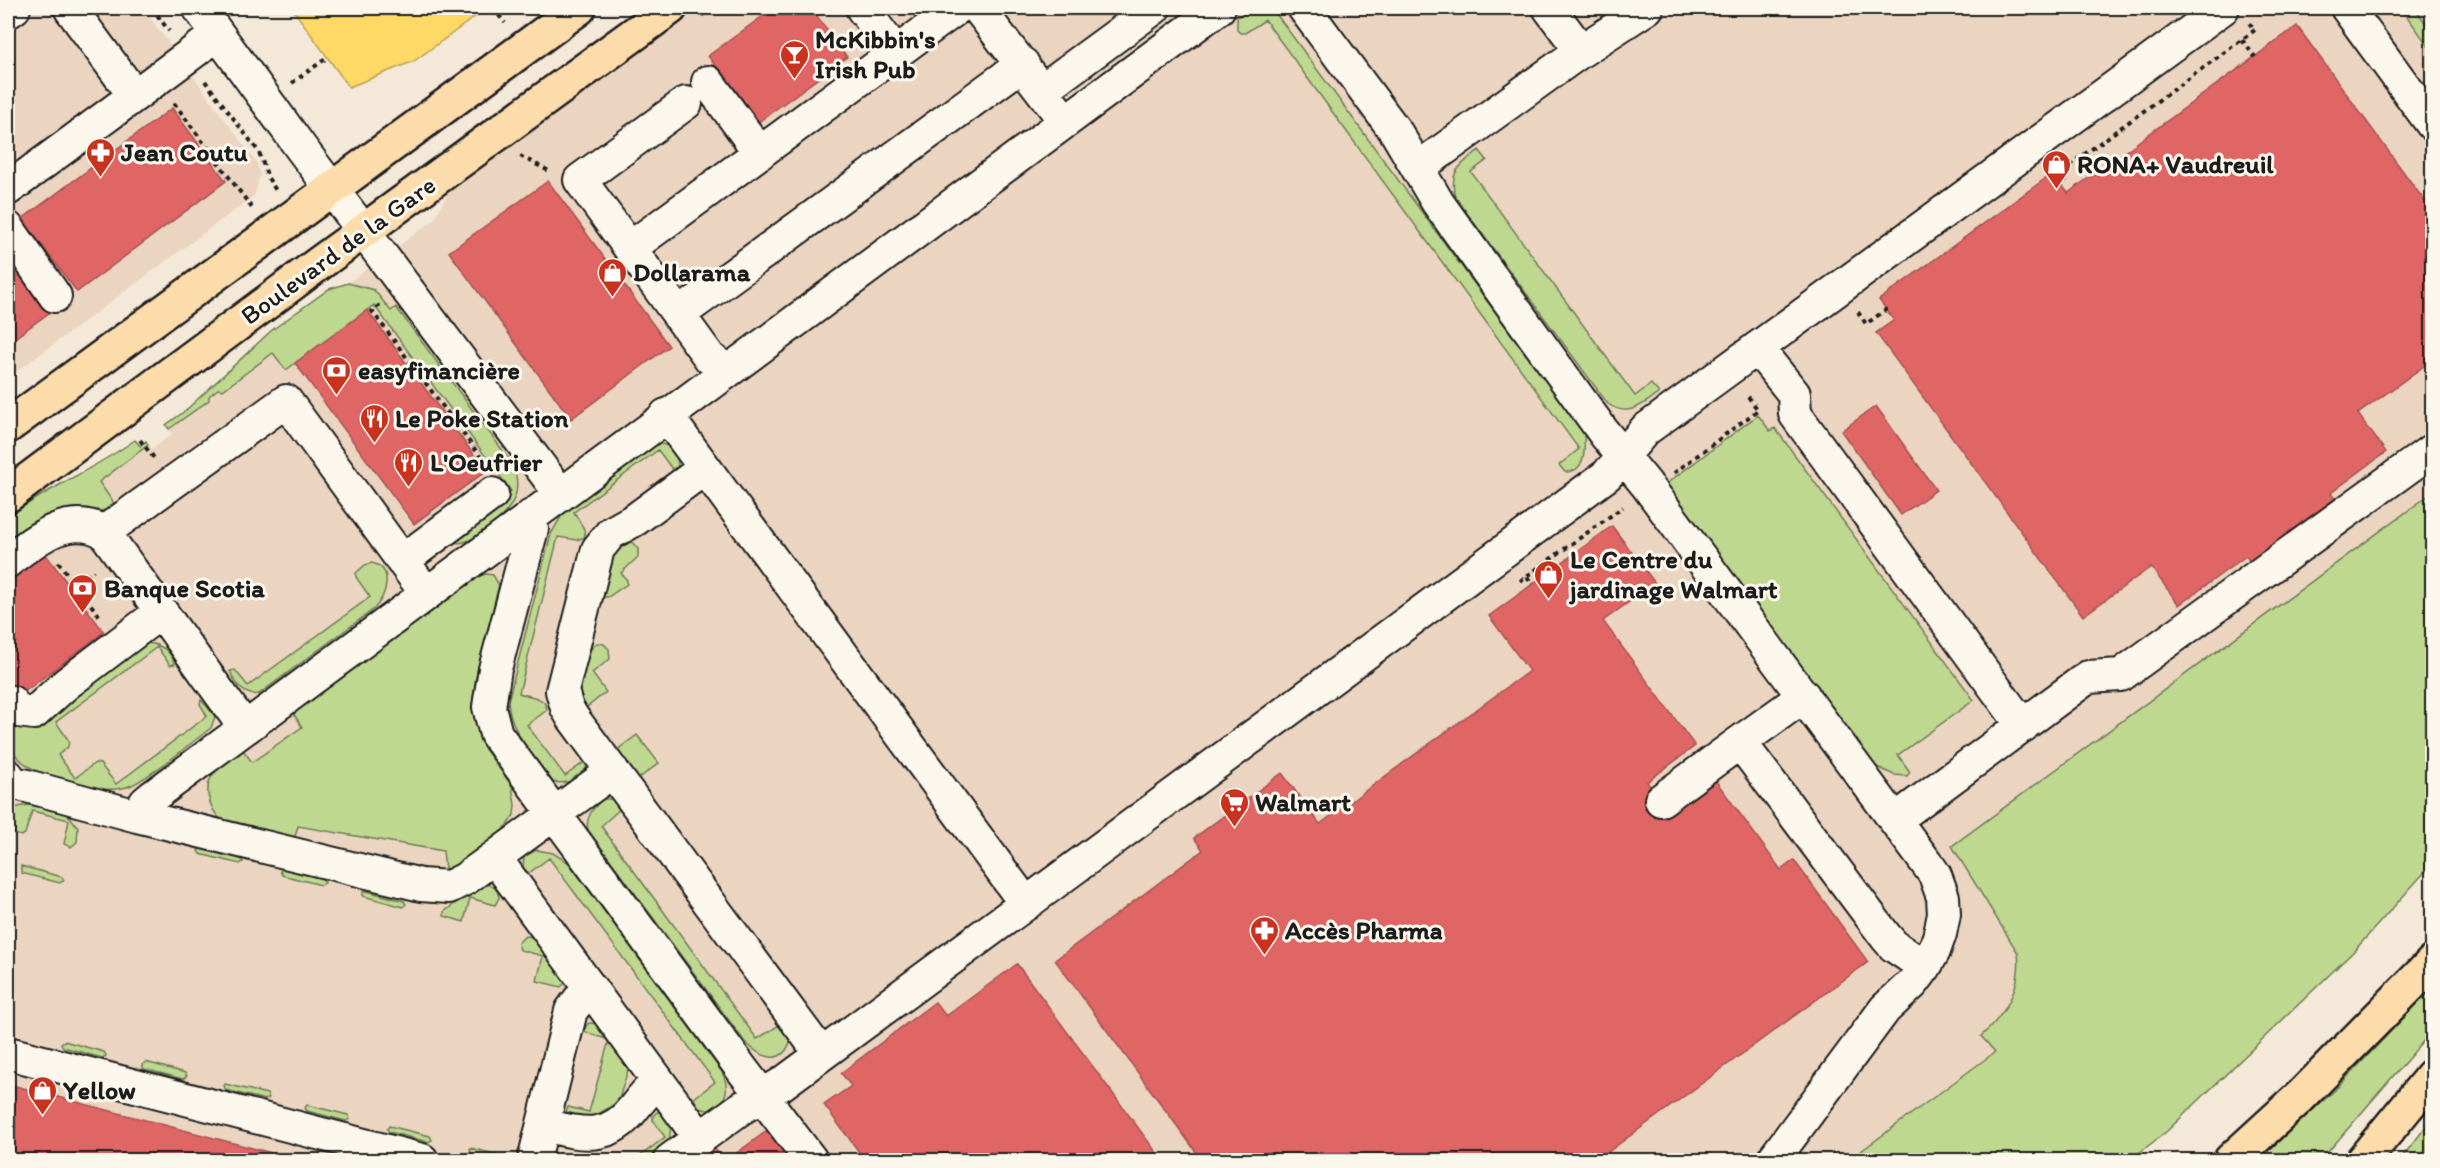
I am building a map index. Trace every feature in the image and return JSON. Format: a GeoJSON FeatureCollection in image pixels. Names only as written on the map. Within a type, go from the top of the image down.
{"type":"FeatureCollection","features":[{"type":"Feature","properties":{"kind":"main road","name":"Boulevard de la Gare"},"geometry":{"type":"LineString","coordinates":[[8,426],[579,8]]}},
{"type":"Feature","properties":{"kind":"main road","name":"Boulevard de la Gare"},"geometry":{"type":"LineString","coordinates":[[8,495],[670,8]]}},
{"type":"Feature","properties":{"kind":"main road"},"geometry":{"type":"LineString","coordinates":[[2231,1161],[2301,1096],[2433,963]]}},
{"type":"Feature","properties":{"kind":"main road"},"geometry":{"type":"LineString","coordinates":[[2363,1161],[2433,1076]]}},
{"type":"Feature","properties":{"kind":"street"},"geometry":{"type":"LineString","coordinates":[[8,12],[14,8]]}},
{"type":"Feature","properties":{"kind":"street"},"geometry":{"type":"LineString","coordinates":[[70,8],[134,95]]}},
{"type":"Feature","properties":{"kind":"street"},"geometry":{"type":"LineString","coordinates":[[199,8],[560,493]]}},
{"type":"Feature","properties":{"kind":"street"},"geometry":{"type":"LineString","coordinates":[[862,8],[896,53]]}},
{"type":"Feature","properties":{"kind":"street"},"geometry":{"type":"LineString","coordinates":[[630,248],[957,8]]}},
{"type":"Feature","properties":{"kind":"street"},"geometry":{"type":"LineString","coordinates":[[978,8],[1065,121]]}},
{"type":"Feature","properties":{"kind":"street"},"geometry":{"type":"LineString","coordinates":[[678,315],[1031,76],[1118,8]]}},
{"type":"Feature","properties":{"kind":"street"},"geometry":{"type":"LineString","coordinates":[[1031,76],[1154,8]]}},
{"type":"Feature","properties":{"kind":"street"},"geometry":{"type":"LineString","coordinates":[[137,816],[146,801],[726,370],[1219,8]]}},
{"type":"Feature","properties":{"kind":"street"},"geometry":{"type":"LineString","coordinates":[[1304,8],[1396,132],[1438,203],[1935,875],[1943,897],[1944,914],[1934,951],[1925,967],[1907,990],[1885,1009],[1773,1161]]}},
{"type":"Feature","properties":{"kind":"street"},"geometry":{"type":"LineString","coordinates":[[1549,8],[1581,51]]}},
{"type":"Feature","properties":{"kind":"street"},"geometry":{"type":"LineString","coordinates":[[1418,168],[1581,51],[1647,8]]}},
{"type":"Feature","properties":{"kind":"street"},"geometry":{"type":"LineString","coordinates":[[670,1161],[762,1095],[783,1083],[1607,476],[1645,430],[2223,8]]}},
{"type":"Feature","properties":{"kind":"street"},"geometry":{"type":"LineString","coordinates":[[2347,8],[2433,124]]}},
{"type":"Feature","properties":{"kind":"street"},"geometry":{"type":"LineString","coordinates":[[8,189],[218,34]]}},
{"type":"Feature","properties":{"kind":"street"},"geometry":{"type":"LineString","coordinates":[[726,370],[710,358],[580,180],[697,93],[760,153]]}},
{"type":"Feature","properties":{"kind":"street"},"geometry":{"type":"LineString","coordinates":[[8,228],[56,296]]}},
{"type":"Feature","properties":{"kind":"street"},"geometry":{"type":"LineString","coordinates":[[1757,348],[1794,394],[1795,414],[2023,726]]}},
{"type":"Feature","properties":{"kind":"street"},"geometry":{"type":"LineString","coordinates":[[104,532],[286,401],[426,593]]}},
{"type":"Feature","properties":{"kind":"street"},"geometry":{"type":"LineString","coordinates":[[666,415],[1026,904]]}},
{"type":"Feature","properties":{"kind":"street"},"geometry":{"type":"LineString","coordinates":[[1895,820],[2088,677],[2121,675],[2433,450]]}},
{"type":"Feature","properties":{"kind":"street"},"geometry":{"type":"LineString","coordinates":[[705,468],[636,519],[611,533],[597,549],[562,691],[567,708],[822,1054]]}},
{"type":"Feature","properties":{"kind":"street"},"geometry":{"type":"LineString","coordinates":[[402,561],[490,481]]}},
{"type":"Feature","properties":{"kind":"street"},"geometry":{"type":"LineString","coordinates":[[531,516],[532,530],[495,669],[489,707],[496,734],[811,1161]]}},
{"type":"Feature","properties":{"kind":"street"},"geometry":{"type":"LineString","coordinates":[[8,561],[39,537],[57,528],[86,525],[104,532],[245,728]]}},
{"type":"Feature","properties":{"kind":"street"},"geometry":{"type":"LineString","coordinates":[[11,702],[18,711],[34,713],[66,684],[161,612]]}},
{"type":"Feature","properties":{"kind":"street"},"geometry":{"type":"LineString","coordinates":[[1661,801],[1804,696]]}},
{"type":"Feature","properties":{"kind":"street"},"geometry":{"type":"LineString","coordinates":[[1740,742],[1886,937],[1894,946],[1925,967]]}},
{"type":"Feature","properties":{"kind":"street"},"geometry":{"type":"LineString","coordinates":[[9,781],[137,816],[431,887],[456,885],[613,771]]}},
{"type":"Feature","properties":{"kind":"street"},"geometry":{"type":"LineString","coordinates":[[495,858],[700,1138]]}},
{"type":"Feature","properties":{"kind":"street"},"geometry":{"type":"LineString","coordinates":[[534,1161],[571,1011],[582,996],[592,990]]}},
{"type":"Feature","properties":{"kind":"street"},"geometry":{"type":"LineString","coordinates":[[8,1053],[422,1161]]}},
{"type":"Feature","properties":{"kind":"street"},"geometry":{"type":"LineString","coordinates":[[543,1125],[580,1134],[606,1131],[621,1121],[658,1081]]}},
{"type":"Feature","properties":{"kind":"path"},"geometry":{"type":"LineString","coordinates":[[152,8],[171,34]]}},
{"type":"Feature","properties":{"kind":"path"},"geometry":{"type":"LineString","coordinates":[[493,8],[510,30]]}},
{"type":"Feature","properties":{"kind":"path"},"geometry":{"type":"LineString","coordinates":[[2242,40],[2254,57]]}},
{"type":"Feature","properties":{"kind":"path"},"geometry":{"type":"LineString","coordinates":[[292,83],[328,57]]}},
{"type":"Feature","properties":{"kind":"path"},"geometry":{"type":"LineString","coordinates":[[205,81],[259,152],[274,189]]}},
{"type":"Feature","properties":{"kind":"path"},"geometry":{"type":"LineString","coordinates":[[172,100],[254,210]]}},
{"type":"Feature","properties":{"kind":"path"},"geometry":{"type":"LineString","coordinates":[[515,153],[552,172]]}},
{"type":"Feature","properties":{"kind":"path"},"geometry":{"type":"LineString","coordinates":[[2060,172],[2066,179],[2061,184]]}},
{"type":"Feature","properties":{"kind":"path"},"geometry":{"type":"LineString","coordinates":[[1857,310],[1866,324],[1887,309]]}},
{"type":"Feature","properties":{"kind":"path"},"geometry":{"type":"LineString","coordinates":[[372,311],[490,481]]}},
{"type":"Feature","properties":{"kind":"path"},"geometry":{"type":"LineString","coordinates":[[1674,474],[1758,410],[1742,388]]}},
{"type":"Feature","properties":{"kind":"path"},"geometry":{"type":"LineString","coordinates":[[55,558],[106,626]]}},
{"type":"Feature","properties":{"kind":"path"},"geometry":{"type":"LineString","coordinates":[[1527,577],[1532,585]]}},
{"type":"Feature","properties":{"kind":"path"},"geometry":{"type":"LineString","coordinates":[[1222,799],[1231,810]]}},
{"type":"Feature","properties":{"kind":"shaded area"},"geometry":{"type":"Polygon","coordinates":[[[8,8],[143,8],[257,163],[260,175],[254,196],[8,378],[8,8]]]}},
{"type":"Feature","properties":{"kind":"shaded area"},"geometry":{"type":"Polygon","coordinates":[[[700,8],[2432,8],[2432,493],[2009,805],[2123,956],[1849,1160],[8,1160],[8,517],[54,487],[111,457],[135,440],[140,446],[146,441],[152,449],[172,434],[166,425],[185,411],[272,330],[329,289],[348,283],[434,220],[447,195],[460,183],[700,8]]]}},
{"type":"Feature","properties":{"kind":"green space"},"geometry":{"type":"Polygon","coordinates":[[[1253,8],[1270,10],[1277,15],[1584,433],[1583,459],[1577,469],[1565,472],[1559,465],[1579,449],[1265,20],[1245,33],[1237,30],[1237,17],[1253,8]]]}},
{"type":"Feature","properties":{"kind":"green space"},"geometry":{"type":"Polygon","coordinates":[[[2401,8],[2415,8],[2432,32],[2432,51],[2401,8]]]}},
{"type":"Feature","properties":{"kind":"green space"},"geometry":{"type":"Polygon","coordinates":[[[1479,150],[1487,160],[1471,172],[1635,396],[1651,384],[1659,393],[1647,402],[1628,410],[1615,408],[1608,404],[1455,197],[1454,181],[1458,169],[1479,150]]]}},
{"type":"Feature","properties":{"kind":"green space"},"geometry":{"type":"Polygon","coordinates":[[[348,283],[374,290],[391,311],[396,307],[512,463],[517,483],[512,503],[500,519],[474,538],[458,543],[452,540],[452,535],[511,491],[374,305],[286,370],[273,353],[223,390],[218,389],[209,396],[209,400],[169,429],[166,425],[185,411],[272,330],[329,289],[348,283]]]}},
{"type":"Feature","properties":{"kind":"green space"},"geometry":{"type":"Polygon","coordinates":[[[1758,415],[1770,431],[1775,428],[1974,700],[1898,755],[1910,772],[1907,776],[1894,775],[1873,765],[1666,484],[1758,415]]]}},
{"type":"Feature","properties":{"kind":"green space"},"geometry":{"type":"Polygon","coordinates":[[[135,440],[140,446],[146,441],[148,445],[99,482],[113,502],[113,506],[104,510],[72,508],[55,513],[8,548],[8,517],[135,440]]]}},
{"type":"Feature","properties":{"kind":"green space"},"geometry":{"type":"Polygon","coordinates":[[[656,443],[670,446],[677,456],[678,467],[672,469],[658,450],[574,512],[584,529],[585,537],[577,540],[558,537],[519,693],[536,698],[546,705],[547,710],[527,725],[565,776],[586,761],[588,763],[583,773],[575,779],[559,783],[553,782],[518,734],[513,724],[508,701],[551,534],[569,508],[656,443]]]}},
{"type":"Feature","properties":{"kind":"green space"},"geometry":{"type":"Polygon","coordinates":[[[2432,493],[2432,864],[2354,951],[2166,1132],[2130,1160],[1849,1160],[1995,1052],[1981,1036],[1998,1019],[2015,988],[2019,965],[2018,953],[1952,846],[2432,493]]]}},
{"type":"Feature","properties":{"kind":"green space"},"geometry":{"type":"Polygon","coordinates":[[[626,540],[638,549],[638,557],[621,573],[627,580],[627,584],[608,597],[603,597],[601,594],[611,553],[626,540]]]}},
{"type":"Feature","properties":{"kind":"green space"},"geometry":{"type":"Polygon","coordinates":[[[372,563],[384,571],[386,577],[385,590],[374,609],[259,694],[249,693],[241,688],[230,671],[235,670],[248,686],[370,597],[356,577],[356,573],[365,565],[372,563]]]}},
{"type":"Feature","properties":{"kind":"green space"},"geometry":{"type":"Polygon","coordinates":[[[493,575],[499,585],[475,682],[472,707],[479,736],[485,749],[512,786],[515,805],[514,815],[493,840],[449,870],[445,868],[443,851],[298,826],[294,840],[223,822],[218,817],[211,804],[208,790],[211,777],[219,768],[243,750],[252,762],[302,727],[293,713],[480,576],[493,575]]]}},
{"type":"Feature","properties":{"kind":"green space"},"geometry":{"type":"Polygon","coordinates":[[[142,643],[153,644],[167,650],[175,664],[170,665],[157,647],[56,722],[69,741],[68,747],[58,755],[75,778],[95,763],[100,764],[116,784],[207,716],[200,704],[201,700],[215,716],[211,728],[152,773],[132,785],[118,789],[82,787],[62,782],[27,765],[15,754],[7,737],[8,708],[142,643]]]}},
{"type":"Feature","properties":{"kind":"green space"},"geometry":{"type":"Polygon","coordinates":[[[597,643],[604,644],[609,649],[610,659],[592,673],[606,692],[586,708],[578,699],[577,693],[588,652],[597,643]]]}},
{"type":"Feature","properties":{"kind":"green space"},"geometry":{"type":"Polygon","coordinates":[[[637,735],[659,763],[638,779],[617,750],[637,735]]]}},
{"type":"Feature","properties":{"kind":"green space"},"geometry":{"type":"Polygon","coordinates":[[[604,799],[614,799],[621,808],[601,826],[757,1039],[781,1024],[791,1039],[783,1054],[777,1057],[764,1055],[745,1042],[588,830],[587,825],[591,812],[604,799]]]}},
{"type":"Feature","properties":{"kind":"green space"},"geometry":{"type":"Polygon","coordinates":[[[28,805],[62,811],[78,827],[77,842],[71,847],[64,844],[69,820],[32,811],[25,834],[21,836],[8,832],[8,809],[28,805]]]}},
{"type":"Feature","properties":{"kind":"green space"},"geometry":{"type":"Polygon","coordinates":[[[200,848],[241,858],[243,862],[240,864],[200,854],[198,851],[200,848]]]}},
{"type":"Feature","properties":{"kind":"green space"},"geometry":{"type":"Polygon","coordinates":[[[537,850],[553,853],[569,863],[722,1072],[726,1083],[726,1093],[721,1103],[713,1111],[698,1108],[694,1098],[715,1082],[549,858],[529,873],[523,868],[524,856],[537,850]]]}},
{"type":"Feature","properties":{"kind":"green space"},"geometry":{"type":"Polygon","coordinates":[[[21,866],[62,877],[64,880],[60,883],[21,873],[21,866]]]}},
{"type":"Feature","properties":{"kind":"green space"},"geometry":{"type":"Polygon","coordinates":[[[284,869],[323,879],[325,883],[321,885],[282,875],[280,871],[284,869]]]}},
{"type":"Feature","properties":{"kind":"green space"},"geometry":{"type":"Polygon","coordinates":[[[483,883],[496,889],[499,898],[495,905],[470,898],[464,922],[444,916],[444,912],[483,883]]]}},
{"type":"Feature","properties":{"kind":"green space"},"geometry":{"type":"Polygon","coordinates":[[[363,890],[404,901],[406,904],[403,907],[363,896],[363,890]]]}},
{"type":"Feature","properties":{"kind":"green space"},"geometry":{"type":"Polygon","coordinates":[[[525,936],[537,937],[564,974],[565,983],[561,987],[537,981],[543,956],[520,950],[518,943],[525,936]]]}},
{"type":"Feature","properties":{"kind":"green space"},"geometry":{"type":"Polygon","coordinates":[[[2432,988],[2432,1031],[2321,1160],[2258,1160],[2335,1090],[2432,988]]]}},
{"type":"Feature","properties":{"kind":"green space"},"geometry":{"type":"Polygon","coordinates":[[[589,1023],[598,1024],[629,1067],[618,1102],[590,1119],[566,1112],[568,1107],[589,1112],[609,1040],[585,1031],[589,1023]]]}},
{"type":"Feature","properties":{"kind":"green space"},"geometry":{"type":"Polygon","coordinates":[[[64,1041],[104,1052],[106,1056],[102,1058],[63,1047],[61,1043],[64,1041]]]}},
{"type":"Feature","properties":{"kind":"green space"},"geometry":{"type":"Polygon","coordinates":[[[146,1062],[185,1073],[187,1076],[183,1079],[144,1069],[142,1065],[146,1062]]]}},
{"type":"Feature","properties":{"kind":"green space"},"geometry":{"type":"Polygon","coordinates":[[[225,1084],[267,1094],[269,1098],[265,1100],[226,1090],[225,1084]]]}},
{"type":"Feature","properties":{"kind":"green space"},"geometry":{"type":"Polygon","coordinates":[[[307,1105],[348,1115],[350,1119],[346,1121],[307,1111],[305,1108],[307,1105]]]}},
{"type":"Feature","properties":{"kind":"green space"},"geometry":{"type":"Polygon","coordinates":[[[657,1112],[665,1114],[671,1124],[669,1144],[647,1160],[635,1160],[665,1137],[653,1120],[657,1112]]]}},
{"type":"Feature","properties":{"kind":"green space"},"geometry":{"type":"Polygon","coordinates":[[[2432,1119],[2432,1160],[2400,1160],[2432,1119]]]}},
{"type":"Feature","properties":{"kind":"green space"},"geometry":{"type":"Polygon","coordinates":[[[389,1126],[430,1136],[432,1140],[428,1142],[389,1132],[387,1129],[389,1126]]]}},
{"type":"Feature","properties":{"kind":"green space"},"geometry":{"type":"Polygon","coordinates":[[[470,1148],[513,1160],[496,1160],[471,1154],[470,1148]]]}},
{"type":"Feature","properties":{"kind":"building: Logements"},"geometry":{"type":"Polygon","coordinates":[[[292,8],[487,8],[414,61],[349,87],[292,8]]]}},
{"type":"Feature","properties":{"kind":"building: Commerces"},"geometry":{"type":"Polygon","coordinates":[[[774,8],[811,8],[847,57],[757,123],[708,56],[774,8]]]}},
{"type":"Feature","properties":{"kind":"building: Commerces"},"geometry":{"type":"Polygon","coordinates":[[[2297,26],[2432,211],[2432,360],[2358,414],[2386,452],[2331,493],[2336,501],[2250,563],[2246,556],[2179,605],[2151,567],[2083,616],[1876,333],[1894,320],[1879,300],[2053,173],[2068,193],[2297,26]]]}},
{"type":"Feature","properties":{"kind":"building: Commerces"},"geometry":{"type":"Polygon","coordinates":[[[172,108],[226,181],[77,292],[22,219],[172,108]]]}},
{"type":"Feature","properties":{"kind":"building: Commerces"},"geometry":{"type":"Polygon","coordinates":[[[548,181],[669,346],[571,419],[449,252],[548,181]]]}},
{"type":"Feature","properties":{"kind":"building: Commerces"},"geometry":{"type":"Polygon","coordinates":[[[8,254],[50,312],[8,343],[8,254]]]}},
{"type":"Feature","properties":{"kind":"building: Commerces"},"geometry":{"type":"Polygon","coordinates":[[[367,310],[486,471],[414,524],[295,363],[367,310]]]}},
{"type":"Feature","properties":{"kind":"building: Commerces"},"geometry":{"type":"Polygon","coordinates":[[[1876,406],[1936,490],[1901,515],[1841,431],[1876,406]]]}},
{"type":"Feature","properties":{"kind":"building: Commerces"},"geometry":{"type":"Polygon","coordinates":[[[1612,526],[1655,583],[1603,621],[1695,746],[1647,782],[1670,814],[1716,781],[1781,870],[1794,860],[1868,962],[1597,1160],[1202,1160],[1055,960],[1203,850],[1194,838],[1282,773],[1320,824],[1529,671],[1489,616],[1612,526]]]}},
{"type":"Feature","properties":{"kind":"building: Commerces"},"geometry":{"type":"Polygon","coordinates":[[[44,552],[104,632],[8,704],[8,579],[44,552]]]}},
{"type":"Feature","properties":{"kind":"building: Commerces"},"geometry":{"type":"Polygon","coordinates":[[[1017,964],[1162,1160],[865,1160],[824,1105],[851,1086],[841,1073],[935,1002],[946,1016],[1017,964]]]}},
{"type":"Feature","properties":{"kind":"building: Commerces"},"geometry":{"type":"Polygon","coordinates":[[[8,1084],[130,1116],[298,1160],[8,1160],[8,1084]]]}},
{"type":"Feature","properties":{"kind":"building: Commerces"},"geometry":{"type":"Polygon","coordinates":[[[768,1130],[791,1160],[727,1160],[768,1130]]]}},
{"type":"Feature","properties":{"kind":"building: Commerces"},"geometry":{"type":"Polygon","coordinates":[[[715,1149],[724,1160],[700,1160],[715,1149]]]}},
{"type":"Feature","properties":{"kind":"place","name":"McKibbin's Irish Pub"},"geometry":{"type":"Point","coordinates":[794,80]}},
{"type":"Feature","properties":{"kind":"place","name":"Jean Coutu"},"geometry":{"type":"Point","coordinates":[100,178]}},
{"type":"Feature","properties":{"kind":"place","name":"RONA+ Vaudreuil"},"geometry":{"type":"Point","coordinates":[2056,190]}},
{"type":"Feature","properties":{"kind":"place","name":"Dollarama"},"geometry":{"type":"Point","coordinates":[612,298]}},
{"type":"Feature","properties":{"kind":"place","name":"easyfinancière"},"geometry":{"type":"Point","coordinates":[337,396]}},
{"type":"Feature","properties":{"kind":"place","name":"Le Poke Station"},"geometry":{"type":"Point","coordinates":[374,444]}},
{"type":"Feature","properties":{"kind":"place","name":"L'Oeufrier"},"geometry":{"type":"Point","coordinates":[409,488]}},
{"type":"Feature","properties":{"kind":"place","name":"Le Centre du jardinage Walmart"},"geometry":{"type":"Point","coordinates":[1549,600]}},
{"type":"Feature","properties":{"kind":"place","name":"Banque Scotia"},"geometry":{"type":"Point","coordinates":[83,614]}},
{"type":"Feature","properties":{"kind":"place","name":"Walmart"},"geometry":{"type":"Point","coordinates":[1234,828]}},
{"type":"Feature","properties":{"kind":"place","name":"Accès Pharma"},"geometry":{"type":"Point","coordinates":[1264,956]}},
{"type":"Feature","properties":{"kind":"place","name":"Yellow"},"geometry":{"type":"Point","coordinates":[42,1116]}}]}
